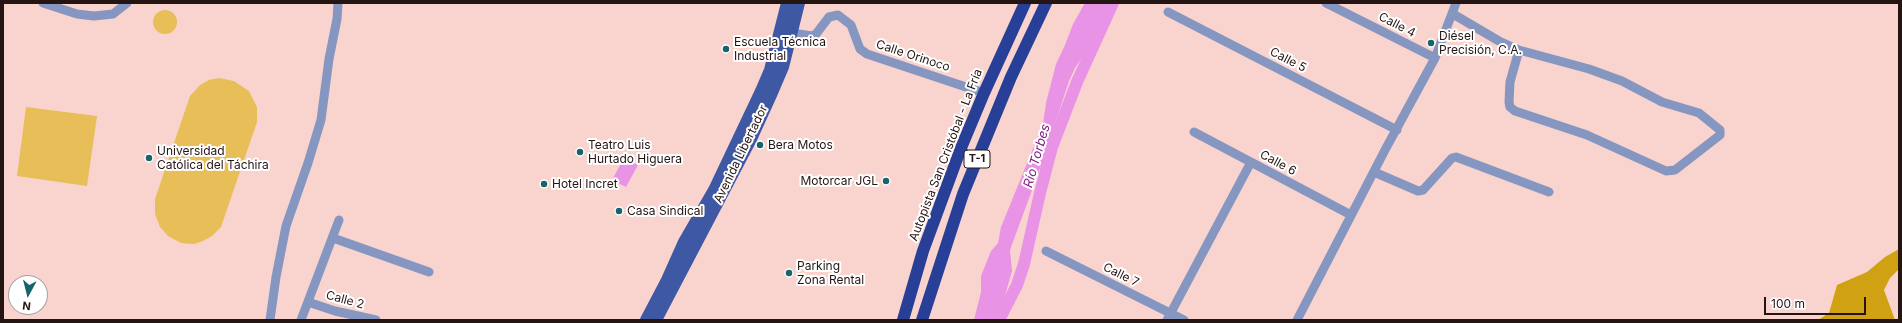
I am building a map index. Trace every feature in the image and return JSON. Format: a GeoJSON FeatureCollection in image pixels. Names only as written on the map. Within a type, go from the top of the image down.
{"type":"FeatureCollection","features":[{"type":"Feature","properties":{"kind":"highway","name":"Autopista San Cristóbal - La Fría"},"geometry":{"type":"LineString","coordinates":[[903,320],[923,251],[984,93],[1025,3]]}},
{"type":"Feature","properties":{"kind":"highway","name":"T-1"},"geometry":{"type":"LineString","coordinates":[[922,320],[963,194],[1011,77],[1046,3]]}},
{"type":"Feature","properties":{"kind":"main road","name":"Avenida Libertador"},"geometry":{"type":"LineString","coordinates":[[646,320],[668,280],[684,242],[714,190],[761,92],[770,70],[787,3]]}},
{"type":"Feature","properties":{"kind":"main road","name":"Avenida Libertador"},"geometry":{"type":"LineString","coordinates":[[656,320],[751,139],[783,67],[799,3]]}},
{"type":"Feature","properties":{"kind":"street"},"geometry":{"type":"LineString","coordinates":[[43,3],[77,14],[94,16],[113,14],[127,3]]}},
{"type":"Feature","properties":{"kind":"street"},"geometry":{"type":"LineString","coordinates":[[270,320],[276,277],[286,226],[308,163],[320,120],[329,59],[337,19],[338,3]]}},
{"type":"Feature","properties":{"kind":"street","name":"Calle 4"},"geometry":{"type":"LineString","coordinates":[[1326,3],[1435,58]]}},
{"type":"Feature","properties":{"kind":"street"},"geometry":{"type":"LineString","coordinates":[[1297,320],[1435,58],[1456,3]]}},
{"type":"Feature","properties":{"kind":"street","name":"Calle 5"},"geometry":{"type":"LineString","coordinates":[[1168,12],[1397,130]]}},
{"type":"Feature","properties":{"kind":"street","name":"Calle Orinoco"},"geometry":{"type":"LineString","coordinates":[[792,33],[812,36],[816,34],[829,17],[838,14],[851,25],[860,49],[867,54],[984,93]]}},
{"type":"Feature","properties":{"kind":"street"},"geometry":{"type":"LineString","coordinates":[[1453,14],[1499,41],[1519,50],[1589,69],[1622,81],[1662,102],[1699,113],[1720,130],[1720,135],[1675,170],[1666,171],[1587,135],[1515,112],[1510,107],[1509,102],[1510,82],[1519,50]]}},
{"type":"Feature","properties":{"kind":"street","name":"Calle 6"},"geometry":{"type":"LineString","coordinates":[[1194,132],[1351,215]]}},
{"type":"Feature","properties":{"kind":"street"},"geometry":{"type":"LineString","coordinates":[[1374,172],[1418,191],[1423,190],[1452,158],[1456,156],[1549,192]]}},
{"type":"Feature","properties":{"kind":"street"},"geometry":{"type":"LineString","coordinates":[[1169,316],[1251,162]]}},
{"type":"Feature","properties":{"kind":"street"},"geometry":{"type":"LineString","coordinates":[[301,320],[339,220]]}},
{"type":"Feature","properties":{"kind":"street"},"geometry":{"type":"LineString","coordinates":[[333,238],[429,272]]}},
{"type":"Feature","properties":{"kind":"street","name":"Calle 7"},"geometry":{"type":"LineString","coordinates":[[1046,251],[1169,316],[1184,320]]}},
{"type":"Feature","properties":{"kind":"street","name":"Calle 2"},"geometry":{"type":"LineString","coordinates":[[308,302],[335,311],[376,320]]}},
{"type":"Feature","properties":{"kind":"shaded area"},"geometry":{"type":"Polygon","coordinates":[[[165,10],[173,14],[177,22],[173,30],[165,34],[157,30],[153,22],[157,14],[165,10]]]}},
{"type":"Feature","properties":{"kind":"shaded area"},"geometry":{"type":"Polygon","coordinates":[[[219,78],[234,81],[249,91],[257,107],[257,122],[221,227],[212,236],[203,241],[194,244],[181,243],[168,236],[160,227],[155,214],[155,199],[190,96],[200,85],[209,80],[219,78]]]}},
{"type":"Feature","properties":{"kind":"shaded area"},"geometry":{"type":"Polygon","coordinates":[[[26,107],[97,116],[87,186],[17,176],[26,107]]]}},
{"type":"Feature","properties":{"kind":"shaded area"},"geometry":{"type":"Polygon","coordinates":[[[1899,249],[1899,269],[1890,278],[1884,290],[1895,320],[1818,320],[1829,313],[1837,285],[1867,272],[1885,257],[1899,249]]]}},
{"type":"Feature","properties":{"kind":"water"},"geometry":{"type":"Polygon","coordinates":[[[1085,3],[1108,3],[1094,39],[1075,68],[1069,81],[1042,163],[1010,250],[1012,271],[998,320],[974,320],[981,292],[981,276],[991,251],[998,243],[1001,227],[1043,124],[1046,103],[1056,64],[1073,24],[1085,3]]]}},
{"type":"Feature","properties":{"kind":"water"},"geometry":{"type":"Polygon","coordinates":[[[624,158],[638,165],[626,187],[612,180],[624,158]]]}},
{"type":"Feature","properties":{"kind":"waterway","name":"Río Torbes"},"geometry":{"type":"LineString","coordinates":[[999,320],[1017,285],[1024,264],[1052,147],[1077,82],[1113,3]]}},
{"type":"Feature","properties":{"kind":"place","name":"Diésel Precisión, C.A."},"geometry":{"type":"Point","coordinates":[1431,43]}},
{"type":"Feature","properties":{"kind":"place","name":"Escuela Técnica Industrial"},"geometry":{"type":"Point","coordinates":[726,49]}},
{"type":"Feature","properties":{"kind":"place","name":"Bera Motos"},"geometry":{"type":"Point","coordinates":[760,145]}},
{"type":"Feature","properties":{"kind":"place","name":"Teatro Luis Hurtado Higuera"},"geometry":{"type":"Point","coordinates":[580,152]}},
{"type":"Feature","properties":{"kind":"place","name":"Universidad Católica del Táchira"},"geometry":{"type":"Point","coordinates":[149,158]}},
{"type":"Feature","properties":{"kind":"place","name":"Motorcar JGL"},"geometry":{"type":"Point","coordinates":[886,181]}},
{"type":"Feature","properties":{"kind":"place","name":"Hotel Incret"},"geometry":{"type":"Point","coordinates":[544,184]}},
{"type":"Feature","properties":{"kind":"place","name":"Casa Sindical"},"geometry":{"type":"Point","coordinates":[619,211]}},
{"type":"Feature","properties":{"kind":"place","name":"Parking Zona Rental"},"geometry":{"type":"Point","coordinates":[789,273]}}]}
